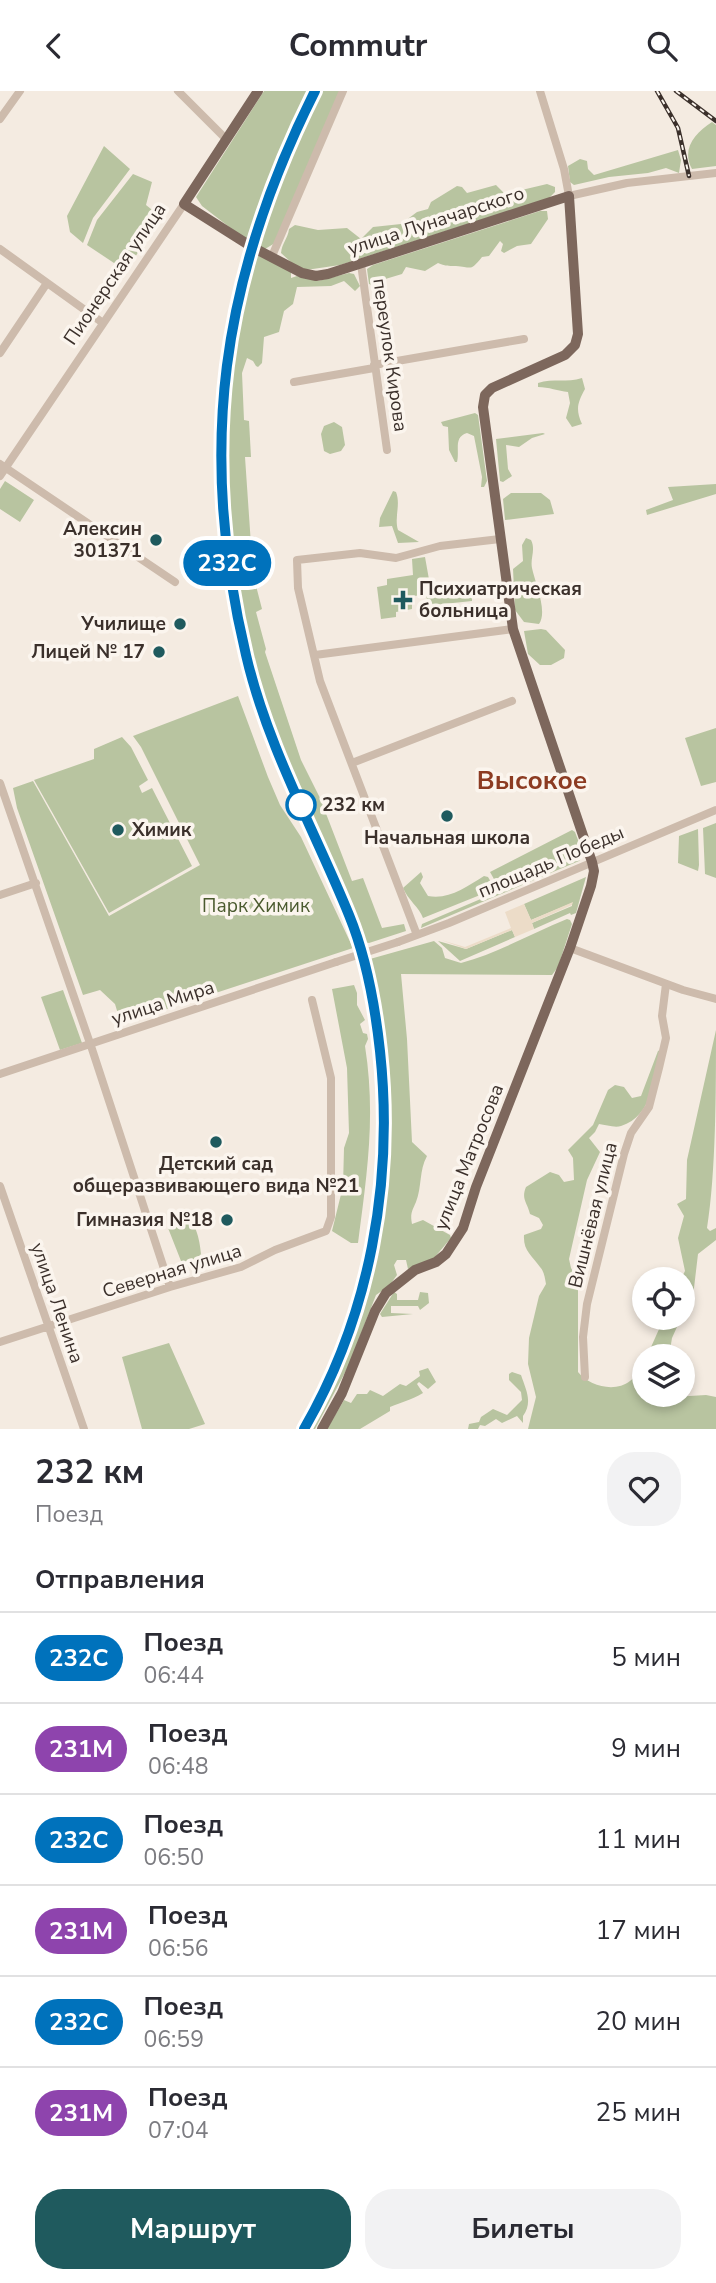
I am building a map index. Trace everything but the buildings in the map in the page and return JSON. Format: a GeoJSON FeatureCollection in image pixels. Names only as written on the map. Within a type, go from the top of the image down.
{"type":"FeatureCollection","features":[{"type":"Feature","properties":{"kind":"main road","name":"Пионерская улица"},"geometry":{"type":"LineString","coordinates":[[184,204],[258,91]]}},
{"type":"Feature","properties":{"kind":"main road","name":"улица Луначарского"},"geometry":{"type":"LineString","coordinates":[[184,204],[252,247],[302,273],[316,276],[362,264],[569,196]]}},
{"type":"Feature","properties":{"kind":"main road"},"geometry":{"type":"LineString","coordinates":[[569,196],[578,334],[575,345],[561,358],[492,387],[483,401],[513,629],[592,862]]}},
{"type":"Feature","properties":{"kind":"main road","name":"улица Матросова"},"geometry":{"type":"LineString","coordinates":[[321,1429],[342,1393],[375,1311],[386,1293],[415,1270],[436,1262],[446,1254],[463,1228],[476,1187],[570,948],[591,886],[594,871],[592,862]]}},
{"type":"Feature","properties":{"kind":"street"},"geometry":{"type":"LineString","coordinates":[[0,119],[19,91]]}},
{"type":"Feature","properties":{"kind":"street"},"geometry":{"type":"LineString","coordinates":[[178,91],[226,139]]}},
{"type":"Feature","properties":{"kind":"street"},"geometry":{"type":"LineString","coordinates":[[272,256],[343,91]]}},
{"type":"Feature","properties":{"kind":"street"},"geometry":{"type":"LineString","coordinates":[[540,91],[566,177],[569,196]]}},
{"type":"Feature","properties":{"kind":"street","name":"улица Луначарского"},"geometry":{"type":"LineString","coordinates":[[569,196],[626,183],[716,173]]}},
{"type":"Feature","properties":{"kind":"street","name":"Пионерская улица"},"geometry":{"type":"LineString","coordinates":[[2,469],[184,204]]}},
{"type":"Feature","properties":{"kind":"street"},"geometry":{"type":"LineString","coordinates":[[0,249],[103,323]]}},
{"type":"Feature","properties":{"kind":"street","name":"переулок Кирова"},"geometry":{"type":"LineString","coordinates":[[362,264],[387,450]]}},
{"type":"Feature","properties":{"kind":"street"},"geometry":{"type":"LineString","coordinates":[[0,352],[47,283]]}},
{"type":"Feature","properties":{"kind":"street"},"geometry":{"type":"LineString","coordinates":[[294,382],[524,339]]}},
{"type":"Feature","properties":{"kind":"street"},"geometry":{"type":"LineString","coordinates":[[2,469],[175,582]]}},
{"type":"Feature","properties":{"kind":"street"},"geometry":{"type":"LineString","coordinates":[[417,936],[320,681],[298,588],[297,560],[360,553],[396,558],[440,546],[500,539]]}},
{"type":"Feature","properties":{"kind":"street"},"geometry":{"type":"LineString","coordinates":[[315,655],[513,629]]}},
{"type":"Feature","properties":{"kind":"street"},"geometry":{"type":"LineString","coordinates":[[352,763],[512,701]]}},
{"type":"Feature","properties":{"kind":"street"},"geometry":{"type":"LineString","coordinates":[[0,783],[90,1043],[170,1287]]}},
{"type":"Feature","properties":{"kind":"street","name":"площадь Победы"},"geometry":{"type":"LineString","coordinates":[[398,942],[716,810]]}},
{"type":"Feature","properties":{"kind":"street"},"geometry":{"type":"LineString","coordinates":[[0,895],[36,883]]}},
{"type":"Feature","properties":{"kind":"street","name":"улица Мира"},"geometry":{"type":"LineString","coordinates":[[0,1075],[398,942]]}},
{"type":"Feature","properties":{"kind":"street"},"geometry":{"type":"LineString","coordinates":[[570,948],[666,984],[716,999]]}},
{"type":"Feature","properties":{"kind":"street","name":"Вишнёвая улица"},"geometry":{"type":"LineString","coordinates":[[585,1377],[583,1337],[587,1304],[624,1154],[631,1133],[649,1107],[659,1068],[666,1038],[662,1016],[666,984]]}},
{"type":"Feature","properties":{"kind":"street","name":"Северная улица"},"geometry":{"type":"LineString","coordinates":[[0,1342],[241,1267],[275,1250],[323,1234],[331,1217],[331,1078],[312,1000]]}},
{"type":"Feature","properties":{"kind":"street","name":"улица Ленина"},"geometry":{"type":"LineString","coordinates":[[0,1186],[84,1429]]}},
{"type":"Feature","properties":{"kind":"green space"},"geometry":{"type":"Polygon","coordinates":[[[264,91],[312,91],[290,134],[250,243],[202,206],[196,197],[264,91]]]}},
{"type":"Feature","properties":{"kind":"green space"},"geometry":{"type":"Polygon","coordinates":[[[318,91],[340,91],[275,243],[265,249],[255,245],[284,167],[318,91]]]}},
{"type":"Feature","properties":{"kind":"green space"},"geometry":{"type":"Polygon","coordinates":[[[712,122],[716,125],[716,166],[692,169],[689,148],[695,136],[712,122]]]}},
{"type":"Feature","properties":{"kind":"green space"},"geometry":{"type":"Polygon","coordinates":[[[104,146],[130,169],[93,218],[83,243],[70,232],[67,216],[104,146]]]}},
{"type":"Feature","properties":{"kind":"green space"},"geometry":{"type":"Polygon","coordinates":[[[678,150],[681,160],[679,173],[666,168],[574,185],[570,182],[568,166],[580,159],[587,161],[588,169],[594,175],[678,150]]]}},
{"type":"Feature","properties":{"kind":"green space"},"geometry":{"type":"Polygon","coordinates":[[[133,174],[152,182],[146,205],[161,217],[126,271],[87,245],[97,220],[133,174]]]}},
{"type":"Feature","properties":{"kind":"green space"},"geometry":{"type":"Polygon","coordinates":[[[547,184],[555,187],[555,192],[549,198],[340,265],[306,270],[293,264],[281,253],[289,229],[295,225],[318,230],[347,228],[361,239],[373,227],[401,224],[417,212],[428,209],[431,202],[457,186],[467,193],[496,185],[505,194],[547,184]]]}},
{"type":"Feature","properties":{"kind":"green space"},"geometry":{"type":"Polygon","coordinates":[[[547,211],[548,219],[531,244],[517,246],[504,253],[501,251],[503,244],[500,241],[489,256],[482,257],[470,267],[438,263],[425,271],[406,267],[402,274],[382,280],[376,286],[369,284],[367,269],[373,265],[547,211]]]}},
{"type":"Feature","properties":{"kind":"green space"},"geometry":{"type":"Polygon","coordinates":[[[253,253],[291,271],[291,278],[297,276],[318,281],[349,273],[354,274],[360,286],[355,291],[344,281],[331,286],[297,287],[293,304],[284,311],[279,332],[264,337],[262,363],[258,367],[247,358],[242,373],[244,420],[249,421],[251,457],[245,457],[253,574],[262,609],[256,612],[265,652],[301,760],[320,798],[352,881],[363,878],[382,928],[404,924],[406,931],[369,943],[364,942],[277,737],[251,658],[232,569],[225,463],[225,404],[240,303],[253,253]]]}},
{"type":"Feature","properties":{"kind":"green space"},"geometry":{"type":"Polygon","coordinates":[[[582,378],[585,389],[578,410],[582,424],[572,427],[566,418],[570,403],[568,392],[538,387],[538,383],[582,378]]]}},
{"type":"Feature","properties":{"kind":"green space"},"geometry":{"type":"Polygon","coordinates":[[[475,413],[478,415],[487,481],[484,487],[481,487],[482,477],[474,436],[467,433],[460,438],[455,462],[449,450],[448,427],[441,422],[475,413]]]}},
{"type":"Feature","properties":{"kind":"green space"},"geometry":{"type":"Polygon","coordinates":[[[334,422],[342,427],[345,445],[341,451],[330,454],[324,451],[321,434],[324,426],[334,422]]]}},
{"type":"Feature","properties":{"kind":"green space"},"geometry":{"type":"Polygon","coordinates":[[[545,434],[532,438],[519,447],[506,445],[508,469],[512,476],[500,481],[496,439],[545,434]]]}},
{"type":"Feature","properties":{"kind":"green space"},"geometry":{"type":"Polygon","coordinates":[[[5,481],[34,500],[20,522],[0,509],[0,489],[5,481]]]}},
{"type":"Feature","properties":{"kind":"green space"},"geometry":{"type":"Polygon","coordinates":[[[716,484],[716,494],[647,515],[646,510],[673,500],[668,487],[716,484]]]}},
{"type":"Feature","properties":{"kind":"green space"},"geometry":{"type":"Polygon","coordinates":[[[393,491],[397,497],[398,530],[419,542],[398,543],[392,526],[379,527],[380,518],[393,491]]]}},
{"type":"Feature","properties":{"kind":"green space"},"geometry":{"type":"Polygon","coordinates":[[[511,493],[541,493],[550,500],[554,514],[505,520],[503,499],[511,493]]]}},
{"type":"Feature","properties":{"kind":"green space"},"geometry":{"type":"Polygon","coordinates":[[[526,538],[531,540],[533,547],[532,568],[542,612],[539,624],[524,622],[515,610],[513,569],[523,561],[522,545],[526,538]]]}},
{"type":"Feature","properties":{"kind":"green space"},"geometry":{"type":"Polygon","coordinates":[[[425,557],[430,585],[457,582],[458,593],[472,594],[472,601],[434,605],[429,609],[426,595],[412,596],[412,609],[396,612],[396,617],[381,619],[377,587],[387,585],[387,579],[413,575],[412,559],[425,557]]]}},
{"type":"Feature","properties":{"kind":"green space"},"geometry":{"type":"Polygon","coordinates":[[[546,630],[565,650],[564,658],[551,665],[540,665],[528,654],[524,631],[546,630]]]}},
{"type":"Feature","properties":{"kind":"green space","name":"Парк Химик"},"geometry":{"type":"Polygon","coordinates":[[[238,696],[280,805],[301,837],[353,948],[121,1024],[115,1004],[100,990],[83,995],[17,808],[13,788],[33,781],[109,916],[200,865],[133,736],[238,696]]]}},
{"type":"Feature","properties":{"kind":"green space"},"geometry":{"type":"Polygon","coordinates":[[[716,728],[716,782],[701,786],[685,738],[716,728]]]}},
{"type":"Feature","properties":{"kind":"green space","name":"Химик"},"geometry":{"type":"Polygon","coordinates":[[[122,737],[131,747],[148,780],[139,786],[142,793],[152,788],[192,866],[109,913],[34,780],[94,759],[94,749],[122,737]]]}},
{"type":"Feature","properties":{"kind":"green space"},"geometry":{"type":"Polygon","coordinates":[[[716,823],[716,878],[705,874],[703,828],[716,823]]]}},
{"type":"Feature","properties":{"kind":"green space"},"geometry":{"type":"Polygon","coordinates":[[[698,829],[698,871],[678,863],[679,836],[698,829]]]}},
{"type":"Feature","properties":{"kind":"green space"},"geometry":{"type":"Polygon","coordinates":[[[572,830],[581,848],[580,853],[499,888],[490,872],[572,830]]]}},
{"type":"Feature","properties":{"kind":"green space"},"geometry":{"type":"Polygon","coordinates":[[[582,858],[579,861],[421,928],[422,924],[582,858]]]}},
{"type":"Feature","properties":{"kind":"green space"},"geometry":{"type":"Polygon","coordinates":[[[421,872],[423,877],[420,883],[428,896],[450,894],[484,876],[488,877],[495,889],[423,918],[403,888],[421,872]]]}},
{"type":"Feature","properties":{"kind":"green space"},"geometry":{"type":"Polygon","coordinates":[[[586,877],[576,913],[570,913],[534,929],[532,923],[572,906],[572,903],[531,920],[524,904],[586,877]]]}},
{"type":"Feature","properties":{"kind":"green space"},"geometry":{"type":"Polygon","coordinates":[[[567,919],[572,924],[558,967],[552,975],[401,974],[412,1142],[427,1156],[412,1213],[412,1224],[423,1220],[451,1238],[434,1258],[411,1268],[408,1269],[406,1260],[397,1260],[394,1265],[397,1275],[389,1286],[376,1295],[348,1367],[315,1429],[308,1429],[339,1369],[358,1316],[375,1252],[387,1185],[389,1086],[384,1038],[370,959],[434,941],[442,948],[445,958],[461,963],[567,919]]]}},
{"type":"Feature","properties":{"kind":"green space"},"geometry":{"type":"Polygon","coordinates":[[[512,930],[515,937],[460,961],[438,941],[466,949],[512,930]]]}},
{"type":"Feature","properties":{"kind":"green space"},"geometry":{"type":"Polygon","coordinates":[[[354,985],[357,1005],[365,1020],[360,1024],[368,1039],[365,1046],[370,1097],[367,1169],[358,1243],[351,1243],[332,1231],[343,1186],[344,1148],[349,1133],[347,1068],[332,989],[354,985]]]}},
{"type":"Feature","properties":{"kind":"green space"},"geometry":{"type":"Polygon","coordinates":[[[63,990],[82,1043],[60,1050],[41,997],[63,990]]]}},
{"type":"Feature","properties":{"kind":"green space"},"geometry":{"type":"Polygon","coordinates":[[[716,1030],[714,1157],[707,1228],[710,1231],[716,1228],[716,1240],[698,1254],[695,1280],[695,1267],[684,1267],[678,1238],[684,1216],[677,1204],[686,1199],[687,1160],[716,1030]]]}},
{"type":"Feature","properties":{"kind":"green space"},"geometry":{"type":"Polygon","coordinates":[[[662,1049],[651,1094],[640,1114],[621,1126],[599,1124],[589,1138],[600,1152],[587,1180],[569,1259],[578,1280],[578,1372],[589,1381],[602,1386],[617,1387],[632,1379],[632,1407],[695,1407],[695,1396],[716,1397],[716,1429],[528,1429],[536,1397],[528,1364],[529,1338],[539,1296],[546,1284],[542,1271],[525,1245],[524,1235],[541,1229],[543,1225],[539,1218],[530,1214],[524,1198],[526,1187],[550,1172],[559,1175],[564,1182],[574,1180],[573,1158],[568,1150],[593,1125],[608,1090],[615,1085],[624,1087],[632,1098],[641,1096],[658,1051],[662,1049]]]}},
{"type":"Feature","properties":{"kind":"green space"},"geometry":{"type":"Polygon","coordinates":[[[182,1211],[193,1224],[199,1242],[201,1254],[194,1263],[181,1261],[168,1228],[170,1216],[182,1211]]]}},
{"type":"Feature","properties":{"kind":"green space"},"geometry":{"type":"Polygon","coordinates":[[[394,1292],[397,1294],[397,1300],[418,1300],[420,1292],[428,1293],[429,1303],[420,1310],[418,1306],[391,1306],[391,1313],[413,1314],[382,1317],[380,1314],[394,1292]]]}},
{"type":"Feature","properties":{"kind":"green space"},"geometry":{"type":"Polygon","coordinates":[[[659,1330],[676,1330],[671,1344],[652,1344],[659,1330]]]}},
{"type":"Feature","properties":{"kind":"green space"},"geometry":{"type":"Polygon","coordinates":[[[169,1343],[205,1424],[189,1429],[142,1429],[122,1357],[169,1343]]]}},
{"type":"Feature","properties":{"kind":"green space"},"geometry":{"type":"Polygon","coordinates":[[[428,1368],[436,1382],[428,1389],[419,1382],[417,1384],[423,1393],[390,1407],[390,1411],[360,1429],[327,1429],[344,1400],[351,1403],[357,1394],[367,1394],[370,1390],[383,1396],[400,1384],[406,1386],[420,1376],[419,1371],[428,1368]]]}},
{"type":"Feature","properties":{"kind":"green space"},"geometry":{"type":"Polygon","coordinates":[[[512,1372],[521,1375],[528,1396],[523,1423],[517,1416],[502,1423],[496,1419],[485,1426],[480,1425],[478,1429],[468,1429],[469,1424],[479,1422],[481,1417],[493,1409],[507,1415],[522,1400],[521,1392],[509,1380],[509,1374],[512,1372]]]}},
{"type":"Feature","properties":{"kind":"shaded area"},"geometry":{"type":"Polygon","coordinates":[[[573,902],[572,905],[532,923],[534,929],[515,937],[512,930],[466,949],[441,940],[465,947],[511,928],[505,912],[524,904],[531,920],[573,902]]]}},
{"type":"Feature","properties":{"kind":"railway"},"geometry":{"type":"LineString","coordinates":[[304,1429],[346,1340],[372,1246],[380,1198],[383,1149],[380,1051],[376,1017],[361,948],[266,722],[246,655],[231,580],[223,508],[222,437],[227,367],[239,297],[258,229],[283,160],[315,91]]}},
{"type":"Feature","properties":{"kind":"railway"},"geometry":{"type":"LineString","coordinates":[[657,91],[678,128],[689,176]]}},
{"type":"Feature","properties":{"kind":"railway"},"geometry":{"type":"LineString","coordinates":[[676,91],[716,121]]}},
{"type":"Feature","properties":{"kind":"train","name":"232C"},"geometry":{"type":"LineString","coordinates":[[304,1429],[333,1374],[364,1286],[384,1168],[385,1096],[374,1004],[358,941],[293,789],[246,657],[225,545],[220,452],[225,374],[240,291],[270,190],[315,91]]}},
{"type":"Feature","properties":{"kind":"place","name":"Алексин 301371"},"geometry":{"type":"Point","coordinates":[156,540]}},
{"type":"Feature","properties":{"kind":"place","name":"Психиатрическая больница"},"geometry":{"type":"Point","coordinates":[403,600]}},
{"type":"Feature","properties":{"kind":"place","name":"Училище"},"geometry":{"type":"Point","coordinates":[180,624]}},
{"type":"Feature","properties":{"kind":"place","name":"Лицей № 17"},"geometry":{"type":"Point","coordinates":[159,652]}},
{"type":"Feature","properties":{"kind":"place","name":"232 км"},"geometry":{"type":"Point","coordinates":[301,805]}},
{"type":"Feature","properties":{"kind":"place","name":"Начальная школа"},"geometry":{"type":"Point","coordinates":[447,816]}},
{"type":"Feature","properties":{"kind":"place","name":"Химик"},"geometry":{"type":"Point","coordinates":[118,830]}},
{"type":"Feature","properties":{"kind":"place","name":"Детский сад общеразвивающего вида №21"},"geometry":{"type":"Point","coordinates":[216,1142]}},
{"type":"Feature","properties":{"kind":"place","name":"Гимназия №18"},"geometry":{"type":"Point","coordinates":[227,1220]}},
{"type":"Feature","properties":{"kind":"district","name":"Высокое"},"geometry":{"type":"Point","coordinates":[532,780]}}]}
